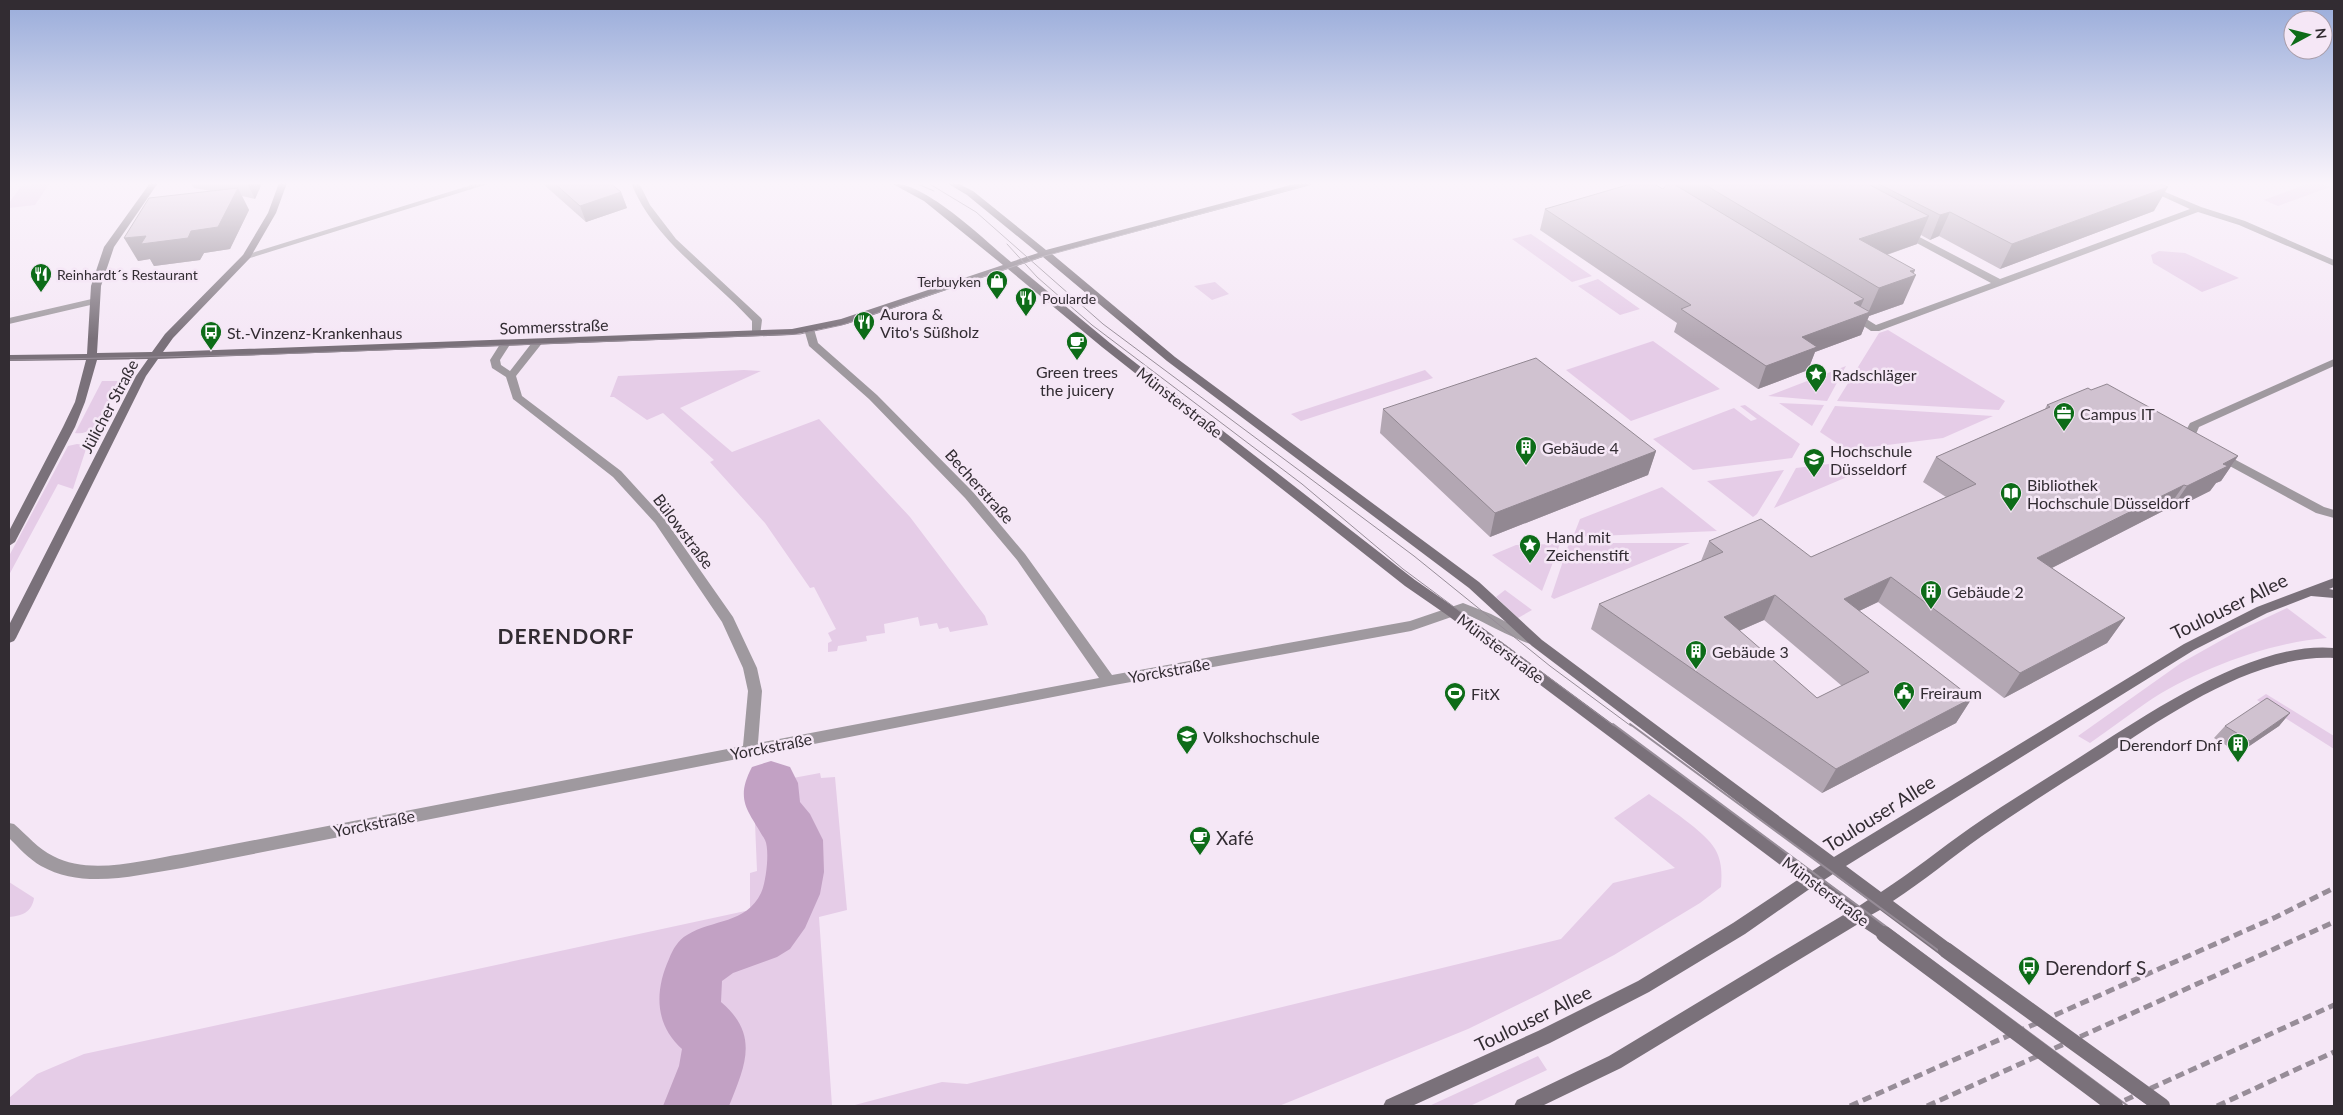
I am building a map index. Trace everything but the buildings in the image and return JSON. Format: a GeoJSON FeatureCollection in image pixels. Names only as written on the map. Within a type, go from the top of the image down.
{"type":"FeatureCollection","features":[{"type":"Feature","properties":{"kind":"main road","name":"Jülicher Straße"},"geometry":{"type":"LineString","coordinates":[[9,542],[80,402],[92,357],[96,286],[109,247],[117,235]]}},
{"type":"Feature","properties":{"kind":"main road","name":"Jülicher Straße"},"geometry":{"type":"LineString","coordinates":[[9,638],[141,376],[193,310],[247,256],[260,235]]}},
{"type":"Feature","properties":{"kind":"main road","name":"Münsterstraße"},"geometry":{"type":"LineString","coordinates":[[970,235],[1410,583],[1452,612],[2115,1106]]}},
{"type":"Feature","properties":{"kind":"main road","name":"Münsterstraße"},"geometry":{"type":"LineString","coordinates":[[1023,235],[1171,359],[1474,585],[1537,644],[1879,901],[2162,1106]]}},
{"type":"Feature","properties":{"kind":"main road","name":"Sommersstraße"},"geometry":{"type":"LineString","coordinates":[[9,358],[155,356],[756,334],[809,329],[843,322],[1045,253],[1113,235]]}},
{"type":"Feature","properties":{"kind":"main road","name":"Toulouser Allee"},"geometry":{"type":"LineString","coordinates":[[1392,1106],[1586,1018],[1728,937],[1785,896],[2189,647],[2262,610],[2334,582]]}},
{"type":"Feature","properties":{"kind":"main road"},"geometry":{"type":"LineString","coordinates":[[2310,592],[2334,594]]}},
{"type":"Feature","properties":{"kind":"main road"},"geometry":{"type":"LineString","coordinates":[[1523,1106],[1615,1062],[1858,915],[1911,881],[1976,832],[2167,708],[2243,671],[2272,661],[2330,651]]}},
{"type":"Feature","properties":{"kind":"street"},"geometry":{"type":"LineString","coordinates":[[247,256],[316,235]]}},
{"type":"Feature","properties":{"kind":"street"},"geometry":{"type":"LineString","coordinates":[[668,235],[756,320],[756,334]]}},
{"type":"Feature","properties":{"kind":"street"},"geometry":{"type":"LineString","coordinates":[[1907,235],[1999,283]]}},
{"type":"Feature","properties":{"kind":"street"},"geometry":{"type":"LineString","coordinates":[[1842,308],[1875,329],[2128,235]]}},
{"type":"Feature","properties":{"kind":"street"},"geometry":{"type":"LineString","coordinates":[[2270,235],[2334,263]]}},
{"type":"Feature","properties":{"kind":"street"},"geometry":{"type":"LineString","coordinates":[[255,244],[274,248]]}},
{"type":"Feature","properties":{"kind":"street"},"geometry":{"type":"LineString","coordinates":[[9,321],[96,301]]}},
{"type":"Feature","properties":{"kind":"street","name":"Becherstraße"},"geometry":{"type":"LineString","coordinates":[[809,329],[812,344],[873,397],[969,495],[1021,557],[1109,681]]}},
{"type":"Feature","properties":{"kind":"street"},"geometry":{"type":"LineString","coordinates":[[511,376],[538,342]]}},
{"type":"Feature","properties":{"kind":"street","name":"Bülowstraße"},"geometry":{"type":"LineString","coordinates":[[506,343],[495,360],[496,366],[511,376],[517,397],[617,474],[659,520],[728,620],[750,668],[755,691],[750,750]]}},
{"type":"Feature","properties":{"kind":"street"},"geometry":{"type":"LineString","coordinates":[[2334,362],[2194,425],[2190,434],[2198,443],[2320,510],[2334,514]]}},
{"type":"Feature","properties":{"kind":"street","name":"Yorckstraße"},"geometry":{"type":"LineString","coordinates":[[9,829],[46,861],[57,867],[89,871],[118,870],[182,860],[1109,681],[1411,626],[1463,608],[1486,617],[1537,644]]}},
{"type":"Feature","properties":{"kind":"shaded area"},"geometry":{"type":"Polygon","coordinates":[[[1533,235],[1592,276],[1572,282],[1512,239],[1533,235]]]}},
{"type":"Feature","properties":{"kind":"shaded area"},"geometry":{"type":"Polygon","coordinates":[[[2159,251],[2185,253],[2239,278],[2202,292],[2153,263],[2151,255],[2159,251]]]}},
{"type":"Feature","properties":{"kind":"shaded area"},"geometry":{"type":"Polygon","coordinates":[[[1598,279],[1640,309],[1620,315],[1578,286],[1598,279]]]}},
{"type":"Feature","properties":{"kind":"shaded area"},"geometry":{"type":"Polygon","coordinates":[[[1215,282],[1229,294],[1212,300],[1194,286],[1215,282]]]}},
{"type":"Feature","properties":{"kind":"shaded area"},"geometry":{"type":"Polygon","coordinates":[[[1888,330],[2005,401],[1999,410],[1837,401],[1879,333],[1888,330]]]}},
{"type":"Feature","properties":{"kind":"shaded area"},"geometry":{"type":"Polygon","coordinates":[[[1653,341],[1720,389],[1631,421],[1566,370],[1653,341]]]}},
{"type":"Feature","properties":{"kind":"shaded area"},"geometry":{"type":"Polygon","coordinates":[[[1846,366],[1827,401],[1768,396],[1846,366]]]}},
{"type":"Feature","properties":{"kind":"shaded area"},"geometry":{"type":"Polygon","coordinates":[[[744,370],[761,371],[680,408],[732,452],[819,419],[910,517],[985,616],[988,625],[950,632],[948,627],[939,629],[937,623],[920,626],[918,617],[884,624],[885,633],[866,636],[867,641],[838,646],[837,651],[828,652],[828,643],[832,641],[828,633],[836,629],[814,587],[810,588],[765,523],[710,462],[714,460],[663,413],[647,420],[614,397],[610,397],[618,376],[744,370]]]}},
{"type":"Feature","properties":{"kind":"shaded area"},"geometry":{"type":"Polygon","coordinates":[[[1425,370],[1433,378],[1301,421],[1291,414],[1425,370]]]}},
{"type":"Feature","properties":{"kind":"shaded area"},"geometry":{"type":"Polygon","coordinates":[[[102,381],[120,381],[104,415],[98,423],[84,433],[75,433],[102,381]]]}},
{"type":"Feature","properties":{"kind":"shaded area"},"geometry":{"type":"Polygon","coordinates":[[[1779,403],[1824,405],[1812,426],[1779,403]]]}},
{"type":"Feature","properties":{"kind":"shaded area"},"geometry":{"type":"Polygon","coordinates":[[[1745,405],[1800,444],[1792,458],[1693,470],[1653,439],[1734,408],[1751,421],[1757,419],[1740,406],[1745,405]]]}},
{"type":"Feature","properties":{"kind":"shaded area"},"geometry":{"type":"Polygon","coordinates":[[[1835,406],[1993,416],[1943,438],[1847,450],[1820,432],[1835,406]]]}},
{"type":"Feature","properties":{"kind":"shaded area"},"geometry":{"type":"Polygon","coordinates":[[[84,445],[86,449],[73,489],[58,484],[9,575],[9,556],[68,446],[84,445]]]}},
{"type":"Feature","properties":{"kind":"shaded area"},"geometry":{"type":"Polygon","coordinates":[[[1829,464],[1847,477],[1774,508],[1796,468],[1829,464]]]}},
{"type":"Feature","properties":{"kind":"shaded area"},"geometry":{"type":"Polygon","coordinates":[[[1784,470],[1757,514],[1753,517],[1707,481],[1784,470]]]}},
{"type":"Feature","properties":{"kind":"shaded area"},"geometry":{"type":"Polygon","coordinates":[[[1662,487],[1717,531],[1573,537],[1580,519],[1662,487]]]}},
{"type":"Feature","properties":{"kind":"shaded area"},"geometry":{"type":"Polygon","coordinates":[[[1569,543],[1690,543],[1554,599],[1551,597],[1569,543]]]}},
{"type":"Feature","properties":{"kind":"shaded area"},"geometry":{"type":"Polygon","coordinates":[[[1560,544],[1542,591],[1492,555],[1516,545],[1560,544]]]}},
{"type":"Feature","properties":{"kind":"shaded area"},"geometry":{"type":"Polygon","coordinates":[[[1505,590],[1532,610],[1518,618],[1496,597],[1505,590]]]}},
{"type":"Feature","properties":{"kind":"shaded area"},"geometry":{"type":"Polygon","coordinates":[[[2287,608],[2327,638],[2281,645],[2209,669],[2165,691],[2090,743],[2078,736],[2181,663],[2236,632],[2287,608]]]}},
{"type":"Feature","properties":{"kind":"shaded area"},"geometry":{"type":"Polygon","coordinates":[[[2266,694],[2334,736],[2334,749],[2257,700],[2266,694]]]}},
{"type":"Feature","properties":{"kind":"shaded area"},"geometry":{"type":"Polygon","coordinates":[[[820,773],[821,778],[835,777],[847,910],[819,917],[832,1106],[9,1106],[9,1098],[37,1074],[84,1054],[750,910],[750,873],[757,871],[754,799],[761,799],[760,784],[820,773]]]}},
{"type":"Feature","properties":{"kind":"shaded area"},"geometry":{"type":"Polygon","coordinates":[[[1649,794],[1675,812],[1710,842],[1715,849],[1720,863],[1721,887],[1700,903],[1614,955],[1540,994],[1468,1029],[1279,1106],[851,1106],[942,1082],[967,1084],[1561,939],[1613,883],[1675,868],[1614,818],[1649,794]]]}},
{"type":"Feature","properties":{"kind":"shaded area"},"geometry":{"type":"Polygon","coordinates":[[[9,882],[34,898],[29,910],[18,916],[9,917],[9,882]]]}},
{"type":"Feature","properties":{"kind":"shaded area"},"geometry":{"type":"Polygon","coordinates":[[[1538,1056],[1547,1070],[1470,1106],[1429,1106],[1538,1056]]]}},
{"type":"Feature","properties":{"kind":"waterway"},"geometry":{"type":"LineString","coordinates":[[696,1106],[709,1074],[714,1049],[713,1038],[694,1017],[690,1006],[690,988],[696,967],[709,954],[762,935],[779,917],[793,887],[796,866],[794,840],[774,807],[771,783]]}},
{"type":"Feature","properties":{"kind":"tram line"},"geometry":{"type":"LineString","coordinates":[[1002,235],[1031,260]]}},
{"type":"Feature","properties":{"kind":"tram line"},"geometry":{"type":"LineString","coordinates":[[1031,260],[1122,235]]}},
{"type":"Feature","properties":{"kind":"tram line"},"geometry":{"type":"LineString","coordinates":[[1007,244],[1024,263]]}},
{"type":"Feature","properties":{"kind":"tram line"},"geometry":{"type":"LineString","coordinates":[[1024,263],[1031,260]]}},
{"type":"Feature","properties":{"kind":"tram line"},"geometry":{"type":"LineString","coordinates":[[1031,260],[1103,324],[1414,556],[1550,666],[1631,726]]}},
{"type":"Feature","properties":{"kind":"tram line"},"geometry":{"type":"LineString","coordinates":[[9,360],[250,355],[800,334],[842,325],[1024,263]]}},
{"type":"Feature","properties":{"kind":"tram line"},"geometry":{"type":"LineString","coordinates":[[1024,263],[1037,277],[1092,325],[1302,484],[1403,569],[1614,726]]}},
{"type":"Feature","properties":{"kind":"tram line"},"geometry":{"type":"LineString","coordinates":[[1613,724],[2128,1106]]}},
{"type":"Feature","properties":{"kind":"tram line"},"geometry":{"type":"LineString","coordinates":[[1630,724],[2150,1106]]}},
{"type":"Feature","properties":{"kind":"railway"},"geometry":{"type":"LineString","coordinates":[[1850,1106],[2276,917],[2334,888]]}},
{"type":"Feature","properties":{"kind":"railway"},"geometry":{"type":"LineString","coordinates":[[1927,1106],[2334,922]]}},
{"type":"Feature","properties":{"kind":"railway"},"geometry":{"type":"LineString","coordinates":[[2112,1106],[2334,1005]]}},
{"type":"Feature","properties":{"kind":"railway"},"geometry":{"type":"LineString","coordinates":[[2217,1106],[2334,1052]]}},
{"type":"Feature","properties":{"kind":"place","name":"Reinhardt´s Restaurant"},"geometry":{"type":"Point","coordinates":[41,293]}},
{"type":"Feature","properties":{"kind":"place","name":"Terbuyken"},"geometry":{"type":"Point","coordinates":[997,300]}},
{"type":"Feature","properties":{"kind":"place","name":"Poularde"},"geometry":{"type":"Point","coordinates":[1026,317]}},
{"type":"Feature","properties":{"kind":"place","name":"Aurora & Vito's Süßholz"},"geometry":{"type":"Point","coordinates":[864,341]}},
{"type":"Feature","properties":{"kind":"place","name":"St.-Vinzenz-Krankenhaus"},"geometry":{"type":"Point","coordinates":[211,351]}},
{"type":"Feature","properties":{"kind":"place","name":"Green trees the juicery"},"geometry":{"type":"Point","coordinates":[1077,361]}},
{"type":"Feature","properties":{"kind":"place","name":"Radschläger"},"geometry":{"type":"Point","coordinates":[1816,393]}},
{"type":"Feature","properties":{"kind":"place","name":"Campus IT"},"geometry":{"type":"Point","coordinates":[2064,432]}},
{"type":"Feature","properties":{"kind":"place","name":"Gebäude 4"},"geometry":{"type":"Point","coordinates":[1526,466]}},
{"type":"Feature","properties":{"kind":"place","name":"Hochschule Düsseldorf"},"geometry":{"type":"Point","coordinates":[1814,478]}},
{"type":"Feature","properties":{"kind":"place","name":"Bibliothek Hochschule Düsseldorf"},"geometry":{"type":"Point","coordinates":[2011,512]}},
{"type":"Feature","properties":{"kind":"place","name":"Hand mit Zeichenstift"},"geometry":{"type":"Point","coordinates":[1530,564]}},
{"type":"Feature","properties":{"kind":"place","name":"Gebäude 2"},"geometry":{"type":"Point","coordinates":[1931,610]}},
{"type":"Feature","properties":{"kind":"place","name":"Gebäude 3"},"geometry":{"type":"Point","coordinates":[1696,670]}},
{"type":"Feature","properties":{"kind":"place","name":"Freiraum"},"geometry":{"type":"Point","coordinates":[1904,711]}},
{"type":"Feature","properties":{"kind":"place","name":"FitX"},"geometry":{"type":"Point","coordinates":[1455,712]}},
{"type":"Feature","properties":{"kind":"place","name":"Volkshochschule"},"geometry":{"type":"Point","coordinates":[1187,755]}},
{"type":"Feature","properties":{"kind":"place","name":"Derendorf Dnf"},"geometry":{"type":"Point","coordinates":[2238,763]}},
{"type":"Feature","properties":{"kind":"place","name":"Xafé"},"geometry":{"type":"Point","coordinates":[1200,856]}},
{"type":"Feature","properties":{"kind":"place","name":"Derendorf S"},"geometry":{"type":"Point","coordinates":[2029,986]}},
{"type":"Feature","properties":{"kind":"district","name":"DERENDORF"},"geometry":{"type":"Point","coordinates":[566,635]}}]}
